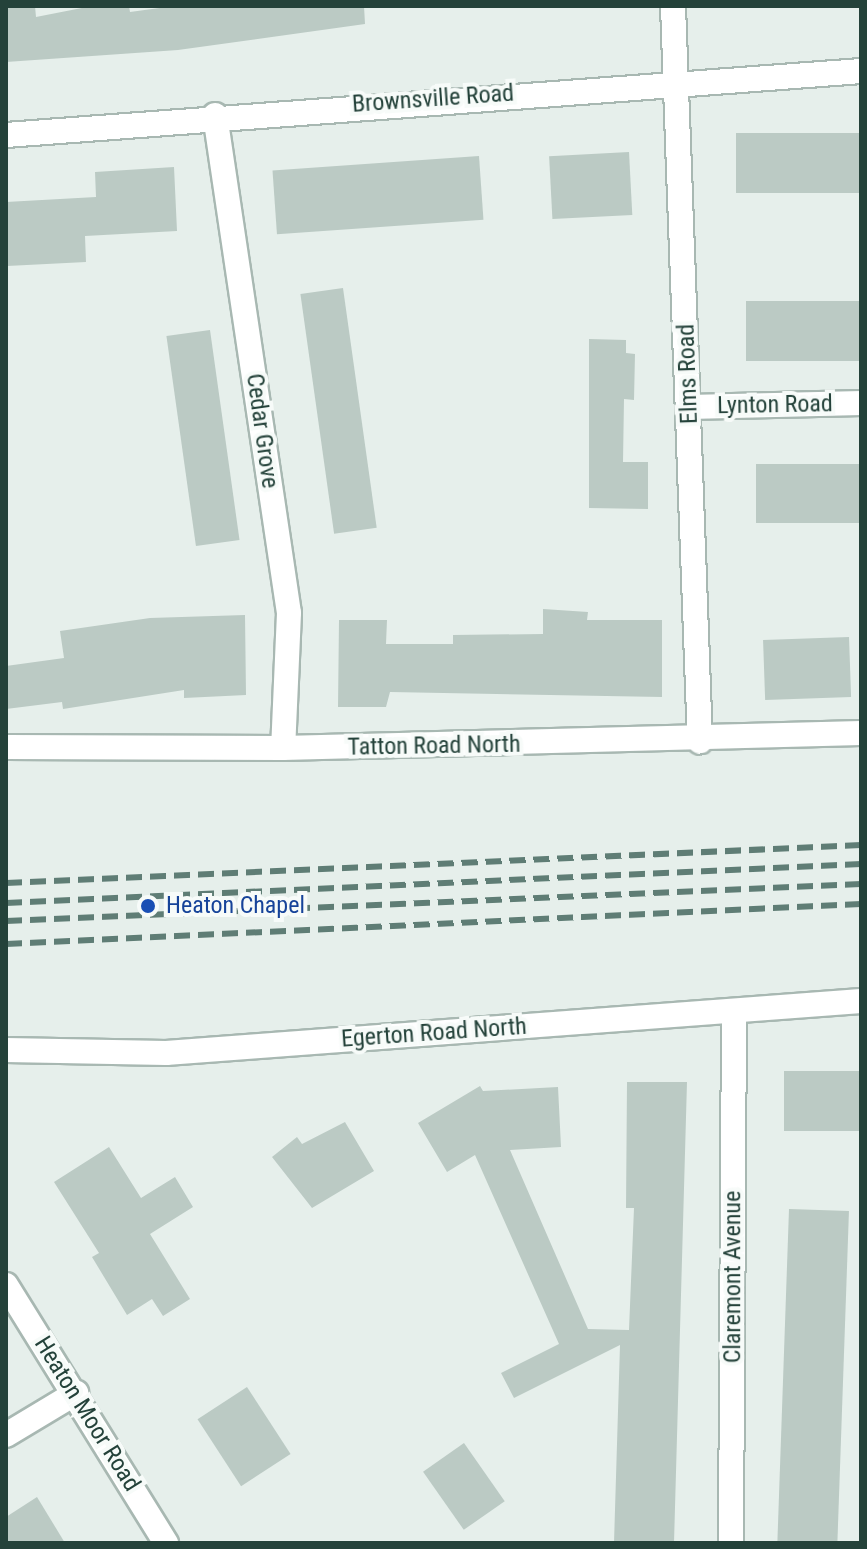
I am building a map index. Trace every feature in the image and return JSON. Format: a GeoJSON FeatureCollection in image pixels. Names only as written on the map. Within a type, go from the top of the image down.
{"type":"FeatureCollection","features":[{"type":"Feature","properties":{"kind":"street","name":"Elms Road"},"geometry":{"type":"LineString","coordinates":[[673,6],[700,742]]}},
{"type":"Feature","properties":{"kind":"street","name":"Brownsville Road"},"geometry":{"type":"LineString","coordinates":[[6,135],[215,115],[677,81],[861,71]]}},
{"type":"Feature","properties":{"kind":"street","name":"Cedar Grove"},"geometry":{"type":"LineString","coordinates":[[215,115],[289,613],[283,748]]}},
{"type":"Feature","properties":{"kind":"street","name":"Lynton Road"},"geometry":{"type":"LineString","coordinates":[[689,407],[861,403]]}},
{"type":"Feature","properties":{"kind":"street","name":"Tatton Road North"},"geometry":{"type":"LineString","coordinates":[[6,747],[283,748],[700,742],[861,733]]}},
{"type":"Feature","properties":{"kind":"street","name":"Egerton Road North"},"geometry":{"type":"LineString","coordinates":[[6,1050],[166,1053],[861,1001]]}},
{"type":"Feature","properties":{"kind":"street","name":"Claremont Avenue"},"geometry":{"type":"LineString","coordinates":[[731,1543],[734,1011]]}},
{"type":"Feature","properties":{"kind":"street","name":"Heaton Moor Road"},"geometry":{"type":"LineString","coordinates":[[6,1285],[76,1393],[166,1543]]}},
{"type":"Feature","properties":{"kind":"street"},"geometry":{"type":"LineString","coordinates":[[6,1435],[76,1393]]}},
{"type":"Feature","properties":{"kind":"building"},"geometry":{"type":"Polygon","coordinates":[[[6,6],[35,6],[36,17],[92,6],[129,6],[130,12],[174,6],[364,6],[365,24],[178,50],[6,62],[6,6]]]}},
{"type":"Feature","properties":{"kind":"building"},"geometry":{"type":"Polygon","coordinates":[[[736,133],[861,133],[861,193],[736,193],[736,133]]]}},
{"type":"Feature","properties":{"kind":"building"},"geometry":{"type":"Polygon","coordinates":[[[629,152],[632,215],[552,219],[549,156],[629,152]]]}},
{"type":"Feature","properties":{"kind":"building"},"geometry":{"type":"Polygon","coordinates":[[[479,156],[483,220],[277,234],[273,170],[479,156]]]}},
{"type":"Feature","properties":{"kind":"building"},"geometry":{"type":"Polygon","coordinates":[[[174,167],[177,231],[85,236],[86,262],[7,266],[6,202],[96,197],[95,172],[174,167]]]}},
{"type":"Feature","properties":{"kind":"building"},"geometry":{"type":"Polygon","coordinates":[[[343,288],[377,528],[334,534],[300,294],[343,288]]]}},
{"type":"Feature","properties":{"kind":"building"},"geometry":{"type":"Polygon","coordinates":[[[746,301],[861,301],[861,361],[746,361],[746,301]]]}},
{"type":"Feature","properties":{"kind":"building"},"geometry":{"type":"Polygon","coordinates":[[[210,330],[240,540],[196,546],[166,336],[210,330]]]}},
{"type":"Feature","properties":{"kind":"building"},"geometry":{"type":"Polygon","coordinates":[[[589,339],[626,340],[626,353],[635,354],[634,400],[624,399],[623,462],[648,462],[648,509],[589,508],[589,339]]]}},
{"type":"Feature","properties":{"kind":"building"},"geometry":{"type":"Polygon","coordinates":[[[756,464],[861,464],[861,523],[756,523],[756,464]]]}},
{"type":"Feature","properties":{"kind":"building"},"geometry":{"type":"Polygon","coordinates":[[[543,609],[588,612],[587,620],[662,620],[662,697],[390,692],[386,707],[338,707],[339,620],[387,620],[386,644],[453,644],[453,635],[543,634],[543,609]]]}},
{"type":"Feature","properties":{"kind":"building"},"geometry":{"type":"Polygon","coordinates":[[[245,615],[246,695],[184,698],[184,690],[63,709],[62,702],[6,709],[6,666],[64,658],[60,631],[150,618],[245,615]]]}},
{"type":"Feature","properties":{"kind":"building"},"geometry":{"type":"Polygon","coordinates":[[[849,637],[851,697],[765,700],[763,640],[849,637]]]}},
{"type":"Feature","properties":{"kind":"building"},"geometry":{"type":"Polygon","coordinates":[[[784,1071],[861,1071],[861,1131],[784,1131],[784,1071]]]}},
{"type":"Feature","properties":{"kind":"building"},"geometry":{"type":"Polygon","coordinates":[[[627,1082],[687,1082],[674,1543],[614,1543],[620,1345],[514,1398],[501,1373],[559,1344],[475,1155],[447,1172],[418,1123],[480,1086],[483,1091],[558,1087],[561,1147],[510,1150],[588,1329],[629,1330],[634,1208],[626,1208],[627,1082]]]}},
{"type":"Feature","properties":{"kind":"building"},"geometry":{"type":"Polygon","coordinates":[[[345,1122],[374,1171],[312,1208],[272,1157],[297,1137],[302,1144],[345,1122]]]}},
{"type":"Feature","properties":{"kind":"building"},"geometry":{"type":"Polygon","coordinates":[[[109,1147],[141,1198],[175,1177],[193,1207],[150,1234],[190,1299],[163,1316],[152,1299],[127,1315],[92,1257],[99,1253],[54,1182],[109,1147]]]}},
{"type":"Feature","properties":{"kind":"building"},"geometry":{"type":"Polygon","coordinates":[[[789,1209],[849,1211],[837,1543],[777,1543],[789,1209]]]}},
{"type":"Feature","properties":{"kind":"building"},"geometry":{"type":"Polygon","coordinates":[[[247,1387],[291,1454],[241,1486],[198,1419],[247,1387]]]}},
{"type":"Feature","properties":{"kind":"building"},"geometry":{"type":"Polygon","coordinates":[[[464,1443],[505,1501],[464,1530],[423,1472],[464,1443]]]}},
{"type":"Feature","properties":{"kind":"building"},"geometry":{"type":"Polygon","coordinates":[[[37,1497],[65,1543],[6,1543],[6,1517],[37,1497]]]}},
{"type":"Feature","properties":{"kind":"railway"},"geometry":{"type":"LineString","coordinates":[[6,883],[861,845]]}},
{"type":"Feature","properties":{"kind":"railway"},"geometry":{"type":"LineString","coordinates":[[6,903],[861,864]]}},
{"type":"Feature","properties":{"kind":"railway"},"geometry":{"type":"LineString","coordinates":[[6,921],[861,884]]}},
{"type":"Feature","properties":{"kind":"railway"},"geometry":{"type":"LineString","coordinates":[[6,944],[861,904]]}},
{"type":"Feature","properties":{"kind":"place","name":"Heaton Chapel"},"geometry":{"type":"Point","coordinates":[148,906]}}]}
